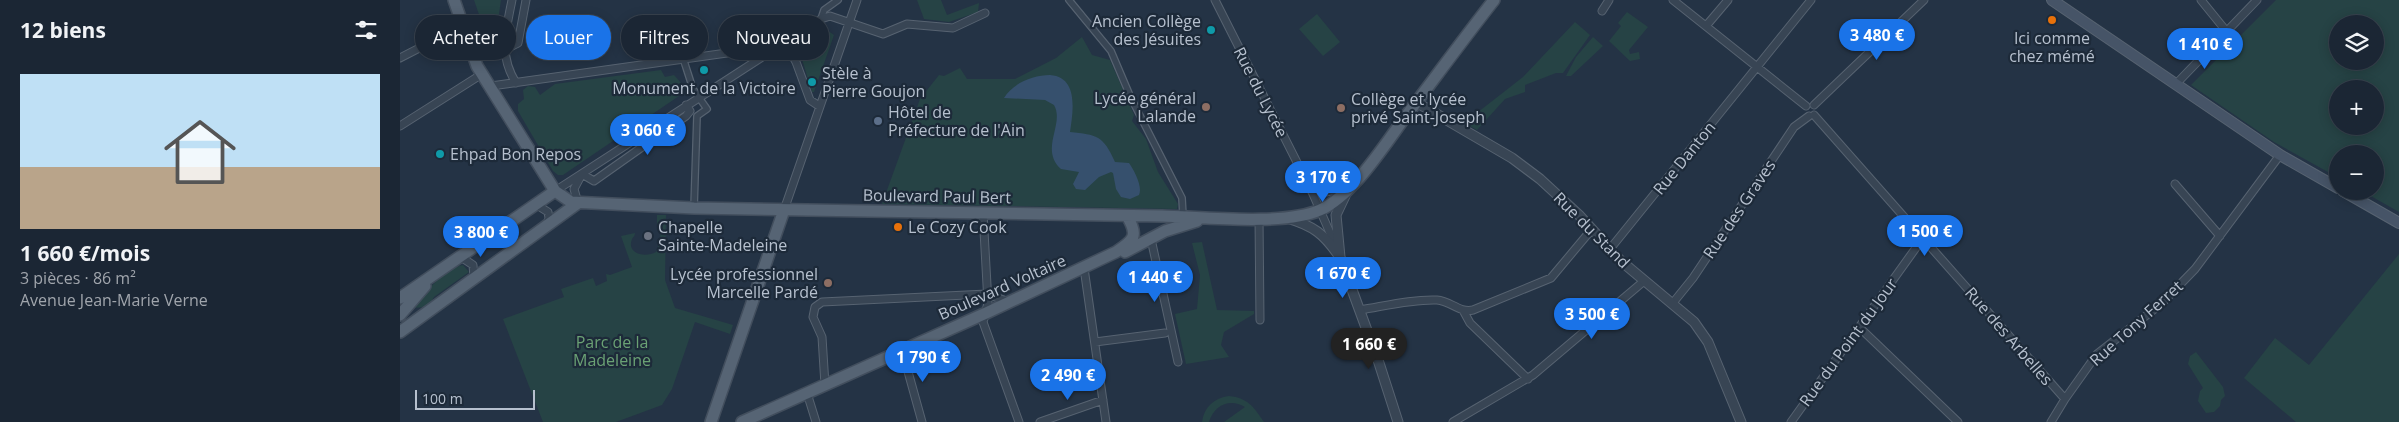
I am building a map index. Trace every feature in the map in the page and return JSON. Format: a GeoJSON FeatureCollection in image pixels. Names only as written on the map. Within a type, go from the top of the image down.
{"type":"FeatureCollection","features":[{"type":"Feature","properties":{"kind":"main road"},"geometry":{"type":"LineString","coordinates":[[454,0],[460,15]]}},
{"type":"Feature","properties":{"kind":"main road"},"geometry":{"type":"LineString","coordinates":[[1320,210],[1336,200],[1350,187],[1494,0]]}},
{"type":"Feature","properties":{"kind":"main road"},"geometry":{"type":"LineString","coordinates":[[2052,0],[2280,155],[2329,183]]}},
{"type":"Feature","properties":{"kind":"main road"},"geometry":{"type":"LineString","coordinates":[[400,298],[555,192],[475,60]]}},
{"type":"Feature","properties":{"kind":"main road","name":"Boulevard Paul Bert"},"geometry":{"type":"LineString","coordinates":[[555,192],[563,198],[578,203],[694,208],[1183,216],[1207,219],[1282,217],[1320,210]]}},
{"type":"Feature","properties":{"kind":"main road"},"geometry":{"type":"LineString","coordinates":[[2359,200],[2399,223]]}},
{"type":"Feature","properties":{"kind":"main road"},"geometry":{"type":"LineString","coordinates":[[400,332],[578,203]]}},
{"type":"Feature","properties":{"kind":"main road"},"geometry":{"type":"LineString","coordinates":[[712,422],[784,210]]}},
{"type":"Feature","properties":{"kind":"main road","name":"Boulevard Voltaire"},"geometry":{"type":"LineString","coordinates":[[1084,268],[1131,242],[1134,230],[1127,216]]}},
{"type":"Feature","properties":{"kind":"main road","name":"Boulevard Voltaire"},"geometry":{"type":"LineString","coordinates":[[742,422],[1188,222],[1207,219]]}},
{"type":"Feature","properties":{"kind":"main road"},"geometry":{"type":"LineString","coordinates":[[400,316],[437,274]]}},
{"type":"Feature","properties":{"kind":"main road"},"geometry":{"type":"LineString","coordinates":[[400,316],[414,312],[426,315]]}},
{"type":"Feature","properties":{"kind":"street"},"geometry":{"type":"LineString","coordinates":[[510,15],[512,0]]}},
{"type":"Feature","properties":{"kind":"street"},"geometry":{"type":"LineString","coordinates":[[516,44],[518,43],[526,0]]}},
{"type":"Feature","properties":{"kind":"street"},"geometry":{"type":"LineString","coordinates":[[822,15],[824,10],[838,0]]}},
{"type":"Feature","properties":{"kind":"street"},"geometry":{"type":"LineString","coordinates":[[784,210],[856,0]]}},
{"type":"Feature","properties":{"kind":"street"},"geometry":{"type":"LineString","coordinates":[[1069,0],[1111,51],[1131,98],[1182,198],[1183,216]]}},
{"type":"Feature","properties":{"kind":"street","name":"Rue du Lycée"},"geometry":{"type":"LineString","coordinates":[[1215,0],[1305,178],[1340,257]]}},
{"type":"Feature","properties":{"kind":"street"},"geometry":{"type":"LineString","coordinates":[[1602,11],[1609,0]]}},
{"type":"Feature","properties":{"kind":"street"},"geometry":{"type":"LineString","coordinates":[[1673,0],[1806,106]]}},
{"type":"Feature","properties":{"kind":"street"},"geometry":{"type":"LineString","coordinates":[[1706,26],[1728,0]]}},
{"type":"Feature","properties":{"kind":"street","name":"Rue Danton"},"geometry":{"type":"LineString","coordinates":[[1610,249],[1811,0]]}},
{"type":"Feature","properties":{"kind":"street"},"geometry":{"type":"LineString","coordinates":[[1806,106],[1814,105],[1924,0]]}},
{"type":"Feature","properties":{"kind":"street"},"geometry":{"type":"LineString","coordinates":[[2200,0],[2226,32]]}},
{"type":"Feature","properties":{"kind":"street"},"geometry":{"type":"LineString","coordinates":[[2177,84],[2257,0]]}},
{"type":"Feature","properties":{"kind":"street"},"geometry":{"type":"LineString","coordinates":[[829,16],[883,34],[907,24],[952,28],[985,13]]}},
{"type":"Feature","properties":{"kind":"street"},"geometry":{"type":"LineString","coordinates":[[400,58],[415,50]]}},
{"type":"Feature","properties":{"kind":"street"},"geometry":{"type":"LineString","coordinates":[[506,60],[516,83]]}},
{"type":"Feature","properties":{"kind":"street"},"geometry":{"type":"LineString","coordinates":[[491,86],[547,76],[668,60]]}},
{"type":"Feature","properties":{"kind":"street"},"geometry":{"type":"LineString","coordinates":[[684,60],[693,89],[707,109],[697,116],[694,208]]}},
{"type":"Feature","properties":{"kind":"street"},"geometry":{"type":"LineString","coordinates":[[555,192],[686,104],[699,98],[757,60]]}},
{"type":"Feature","properties":{"kind":"street"},"geometry":{"type":"LineString","coordinates":[[795,60],[808,96],[819,106]]}},
{"type":"Feature","properties":{"kind":"street"},"geometry":{"type":"LineString","coordinates":[[400,126],[482,74]]}},
{"type":"Feature","properties":{"kind":"street","name":"Rue du Stand"},"geometry":{"type":"LineString","coordinates":[[1416,102],[1512,158],[1540,179],[1644,281],[1694,322],[1704,334],[1741,422]]}},
{"type":"Feature","properties":{"kind":"street"},"geometry":{"type":"LineString","coordinates":[[582,174],[594,181],[686,116],[690,111],[686,104]]}},
{"type":"Feature","properties":{"kind":"street"},"geometry":{"type":"LineString","coordinates":[[1806,106],[1805,112],[1812,115],[1817,110],[1814,105]]}},
{"type":"Feature","properties":{"kind":"street","name":"Rue des Arbelles"},"geometry":{"type":"LineString","coordinates":[[1812,115],[2065,399]]}},
{"type":"Feature","properties":{"kind":"street","name":"Rue des Graves"},"geometry":{"type":"LineString","coordinates":[[1672,304],[1693,278],[1794,127],[1812,115]]}},
{"type":"Feature","properties":{"kind":"street","name":"Rue Tony Ferret"},"geometry":{"type":"LineString","coordinates":[[2052,422],[2065,399],[2097,354],[2162,304],[2195,269],[2280,155]]}},
{"type":"Feature","properties":{"kind":"street"},"geometry":{"type":"LineString","coordinates":[[578,203],[574,189],[582,174]]}},
{"type":"Feature","properties":{"kind":"street"},"geometry":{"type":"LineString","coordinates":[[1305,178],[1326,192],[1350,187]]}},
{"type":"Feature","properties":{"kind":"street"},"geometry":{"type":"LineString","coordinates":[[2175,184],[2220,236]]}},
{"type":"Feature","properties":{"kind":"street"},"geometry":{"type":"LineString","coordinates":[[1340,257],[1336,215],[1350,187]]}},
{"type":"Feature","properties":{"kind":"street"},"geometry":{"type":"LineString","coordinates":[[537,205],[548,212],[547,225]]}},
{"type":"Feature","properties":{"kind":"street"},"geometry":{"type":"LineString","coordinates":[[983,213],[987,294],[983,322],[1019,422]]}},
{"type":"Feature","properties":{"kind":"street"},"geometry":{"type":"LineString","coordinates":[[1282,217],[1316,230],[1328,240],[1340,257],[1398,422]]}},
{"type":"Feature","properties":{"kind":"street"},"geometry":{"type":"LineString","coordinates":[[1259,218],[1260,320]]}},
{"type":"Feature","properties":{"kind":"street"},"geometry":{"type":"LineString","coordinates":[[1464,312],[1522,291],[1551,278],[1592,229]]}},
{"type":"Feature","properties":{"kind":"street","name":"Rue du Point du Jour"},"geometry":{"type":"LineString","coordinates":[[1791,422],[1923,238]]}},
{"type":"Feature","properties":{"kind":"street"},"geometry":{"type":"LineString","coordinates":[[1151,239],[1178,362]]}},
{"type":"Feature","properties":{"kind":"street"},"geometry":{"type":"LineString","coordinates":[[459,259],[464,259],[473,265],[474,278]]}},
{"type":"Feature","properties":{"kind":"street"},"geometry":{"type":"LineString","coordinates":[[1084,268],[1106,422]]}},
{"type":"Feature","properties":{"kind":"street"},"geometry":{"type":"LineString","coordinates":[[1454,422],[1528,379],[1644,281]]}},
{"type":"Feature","properties":{"kind":"street"},"geometry":{"type":"LineString","coordinates":[[825,385],[822,337],[813,317],[815,307],[822,302],[987,294],[1009,302]]}},
{"type":"Feature","properties":{"kind":"street"},"geometry":{"type":"LineString","coordinates":[[1360,310],[1432,300],[1447,302],[1464,312],[1470,323],[1528,379]]}},
{"type":"Feature","properties":{"kind":"street"},"geometry":{"type":"LineString","coordinates":[[1859,327],[1958,422]]}},
{"type":"Feature","properties":{"kind":"street"},"geometry":{"type":"LineString","coordinates":[[1096,342],[1165,333]]}},
{"type":"Feature","properties":{"kind":"street"},"geometry":{"type":"LineString","coordinates":[[902,350],[922,422]]}},
{"type":"Feature","properties":{"kind":"street"},"geometry":{"type":"LineString","coordinates":[[807,393],[816,422]]}},
{"type":"Feature","properties":{"kind":"street"},"geometry":{"type":"LineString","coordinates":[[1040,422],[1103,400]]}},
{"type":"Feature","properties":{"kind":"green space"},"geometry":{"type":"Polygon","coordinates":[[[474,0],[501,0],[499,15],[479,15],[474,0]]]}},
{"type":"Feature","properties":{"kind":"green space"},"geometry":{"type":"Polygon","coordinates":[[[917,0],[941,0],[947,15],[979,3],[978,12],[949,22],[924,19],[917,0]]]}},
{"type":"Feature","properties":{"kind":"green space"},"geometry":{"type":"Polygon","coordinates":[[[2276,0],[2399,0],[2399,212],[2378,200],[2384,200],[2384,145],[2329,145],[2329,173],[2274,142],[2191,85],[2276,0]]]}},
{"type":"Feature","properties":{"kind":"green space"},"geometry":{"type":"Polygon","coordinates":[[[1627,12],[1648,27],[1629,50],[1630,54],[1639,52],[1640,59],[1630,61],[1609,41],[1621,26],[1618,23],[1627,12]]]}},
{"type":"Feature","properties":{"kind":"green space"},"geometry":{"type":"Polygon","coordinates":[[[1317,14],[1340,42],[1323,56],[1299,29],[1317,14]]]}},
{"type":"Feature","properties":{"kind":"green space"},"geometry":{"type":"Polygon","coordinates":[[[1575,22],[1590,35],[1563,73],[1556,73],[1525,85],[1525,92],[1505,99],[1477,130],[1464,123],[1523,77],[1575,22]]]}},
{"type":"Feature","properties":{"kind":"green space"},"geometry":{"type":"Polygon","coordinates":[[[829,32],[834,35],[829,49],[829,32]]]}},
{"type":"Feature","properties":{"kind":"green space"},"geometry":{"type":"Polygon","coordinates":[[[1082,37],[1092,55],[1110,60],[1134,115],[1132,121],[1146,139],[1158,172],[1178,204],[1177,209],[882,204],[920,99],[939,75],[944,76],[960,68],[967,79],[1015,79],[1056,58],[1082,37]]]}},
{"type":"Feature","properties":{"kind":"green space"},"geometry":{"type":"Polygon","coordinates":[[[1593,37],[1603,46],[1571,76],[1566,76],[1576,57],[1593,37]]]}},
{"type":"Feature","properties":{"kind":"green space"},"geometry":{"type":"Polygon","coordinates":[[[802,60],[825,60],[814,92],[812,92],[802,60]]]}},
{"type":"Feature","properties":{"kind":"green space"},"geometry":{"type":"Polygon","coordinates":[[[661,70],[665,77],[674,75],[682,84],[677,94],[679,96],[563,175],[558,175],[553,171],[518,111],[518,104],[524,99],[523,90],[528,86],[535,87],[540,95],[555,84],[661,70]]]}},
{"type":"Feature","properties":{"kind":"green space","name":"Parc de la Madeleine"},"geometry":{"type":"Polygon","coordinates":[[[657,215],[666,215],[665,280],[675,308],[733,325],[730,334],[695,322],[672,389],[662,405],[616,422],[543,422],[503,319],[564,297],[561,289],[593,278],[596,286],[607,281],[606,274],[610,275],[632,267],[621,236],[635,233],[631,244],[634,251],[647,255],[656,252],[661,239],[659,229],[657,229],[657,215]]]}},
{"type":"Feature","properties":{"kind":"green space"},"geometry":{"type":"Polygon","coordinates":[[[1202,242],[1217,310],[1254,311],[1254,314],[1224,332],[1221,345],[1229,357],[1186,364],[1175,314],[1197,309],[1200,275],[1192,243],[1202,242]]]}},
{"type":"Feature","properties":{"kind":"green space"},"geometry":{"type":"Polygon","coordinates":[[[2399,254],[2399,422],[2296,422],[2244,378],[2275,338],[2309,365],[2399,254]]]}},
{"type":"Feature","properties":{"kind":"green space"},"geometry":{"type":"Polygon","coordinates":[[[463,265],[469,272],[434,297],[428,307],[411,308],[449,271],[463,265]]]}},
{"type":"Feature","properties":{"kind":"green space"},"geometry":{"type":"Polygon","coordinates":[[[2196,352],[2223,387],[2225,396],[2221,400],[2220,406],[2214,412],[2206,413],[2198,401],[2200,391],[2203,388],[2188,364],[2190,356],[2196,352]]]}},
{"type":"Feature","properties":{"kind":"green space"},"geometry":{"type":"Polygon","coordinates":[[[1229,396],[1246,401],[1264,422],[1224,422],[1245,407],[1239,404],[1228,403],[1215,411],[1209,422],[1202,422],[1207,408],[1214,401],[1229,396]]]}},
{"type":"Feature","properties":{"kind":"water"},"geometry":{"type":"Polygon","coordinates":[[[1050,75],[1059,77],[1066,82],[1070,89],[1073,106],[1070,132],[1087,134],[1098,138],[1107,146],[1115,162],[1129,163],[1139,183],[1139,195],[1130,199],[1121,197],[1116,189],[1113,173],[1111,172],[1099,177],[1085,190],[1076,189],[1073,184],[1079,172],[1061,169],[1052,153],[1057,120],[1057,112],[1054,105],[1045,100],[1004,98],[1013,88],[1024,81],[1037,76],[1050,75]]]}},
{"type":"Feature","properties":{"kind":"place","name":"Ici comme chez mémé"},"geometry":{"type":"Point","coordinates":[2052,20]}},
{"type":"Feature","properties":{"kind":"place","name":"Ancien Collège des Jésuites"},"geometry":{"type":"Point","coordinates":[1211,30]}},
{"type":"Feature","properties":{"kind":"place","name":"Monument de la Victoire"},"geometry":{"type":"Point","coordinates":[704,70]}},
{"type":"Feature","properties":{"kind":"place","name":"Stèle à Pierre Goujon"},"geometry":{"type":"Point","coordinates":[812,82]}},
{"type":"Feature","properties":{"kind":"place","name":"Lycée général Lalande"},"geometry":{"type":"Point","coordinates":[1206,107]}},
{"type":"Feature","properties":{"kind":"place","name":"Collège et lycée privé Saint-Joseph"},"geometry":{"type":"Point","coordinates":[1341,108]}},
{"type":"Feature","properties":{"kind":"place","name":"Hôtel de Préfecture de l'Ain"},"geometry":{"type":"Point","coordinates":[878,121]}},
{"type":"Feature","properties":{"kind":"place","name":"Ehpad Bon Repos"},"geometry":{"type":"Point","coordinates":[440,154]}},
{"type":"Feature","properties":{"kind":"place","name":"Le Cozy Cook"},"geometry":{"type":"Point","coordinates":[898,227]}},
{"type":"Feature","properties":{"kind":"place","name":"Chapelle Sainte-Madeleine"},"geometry":{"type":"Point","coordinates":[648,236]}},
{"type":"Feature","properties":{"kind":"place","name":"Lycée professionnel Marcelle Pardé"},"geometry":{"type":"Point","coordinates":[828,283]}}]}
